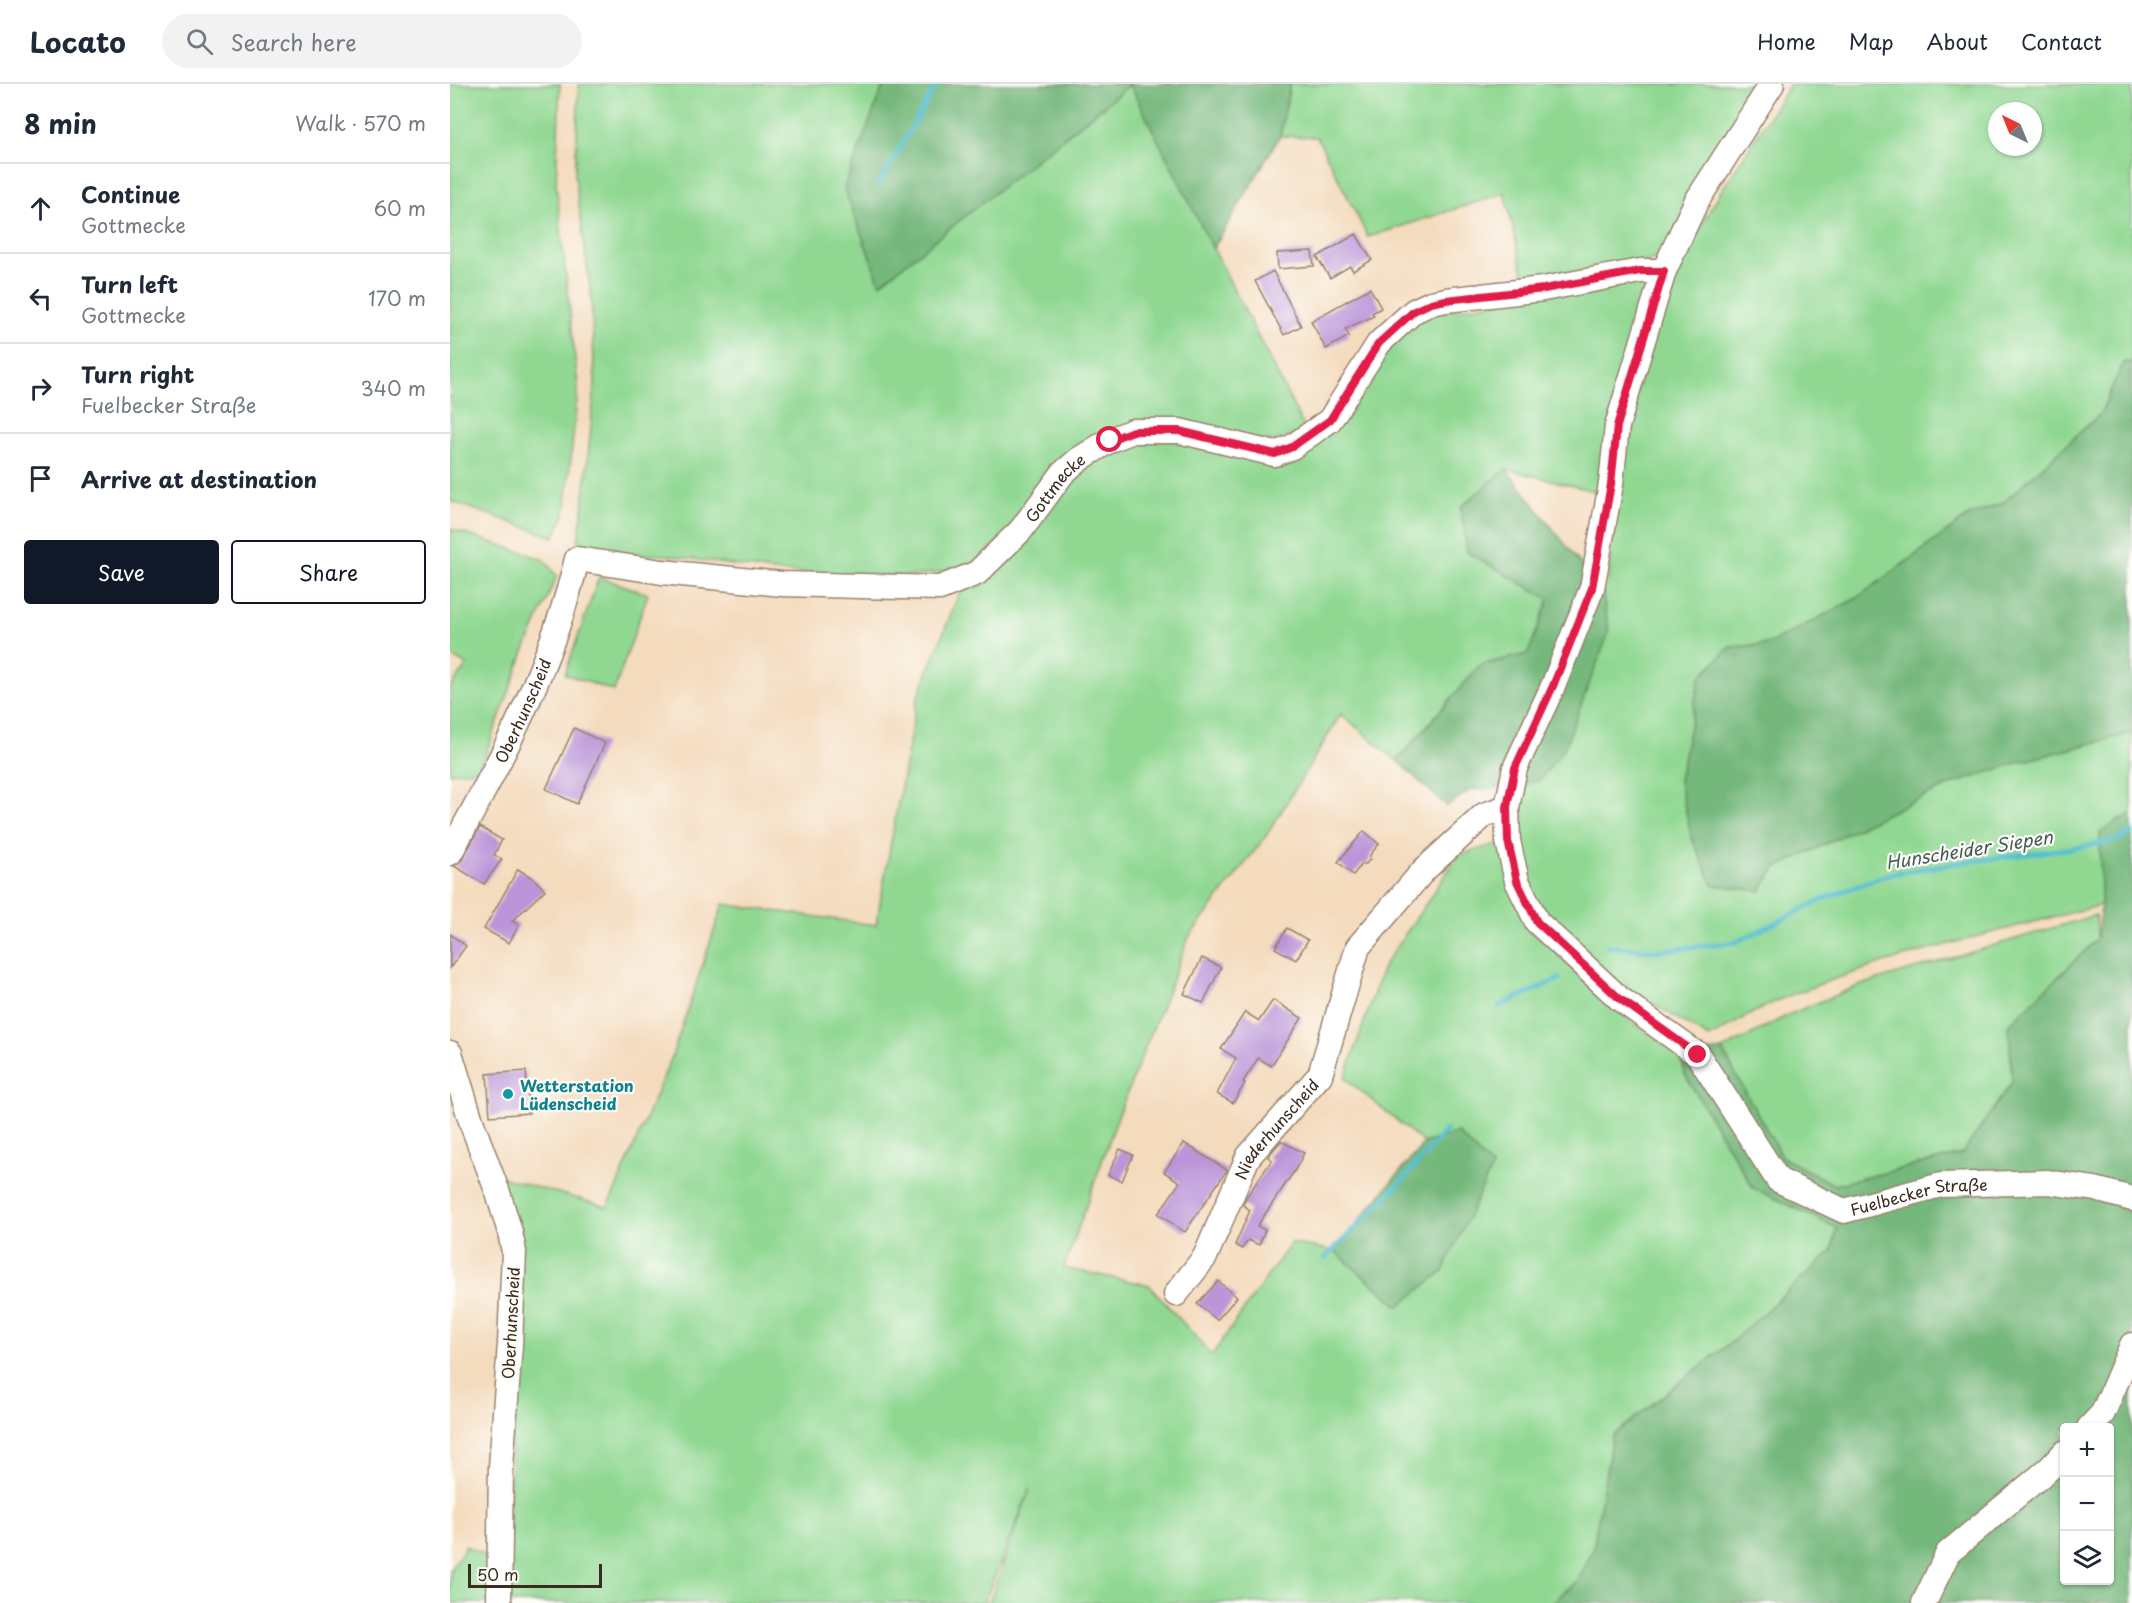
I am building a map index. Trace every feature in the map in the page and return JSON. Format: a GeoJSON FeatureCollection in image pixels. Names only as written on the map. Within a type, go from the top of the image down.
{"type":"FeatureCollection","features":[{"type":"Feature","properties":{"kind":"street","name":"Fuelbecker Straße"},"geometry":{"type":"LineString","coordinates":[[1772,84],[1696,202],[1664,271],[1617,426],[1611,484],[1592,588],[1553,686],[1515,768],[1507,807],[1508,841],[1517,881],[1537,922],[1620,999],[1698,1055],[1778,1180],[1844,1211],[1941,1185],[2049,1182],[2095,1189],[2132,1199]]}},
{"type":"Feature","properties":{"kind":"street","name":"Gottmecke"},"geometry":{"type":"LineString","coordinates":[[577,559],[662,572],[782,584],[940,588],[977,573],[1021,531],[1064,473],[1078,460],[1110,440],[1133,431],[1179,431],[1275,454],[1292,447],[1330,420],[1379,343],[1414,311],[1431,303],[1544,289],[1640,271],[1664,271]]}},
{"type":"Feature","properties":{"kind":"street","name":"Oberhunscheid"},"geometry":{"type":"LineString","coordinates":[[450,853],[500,762],[537,680],[567,601],[577,559]]}},
{"type":"Feature","properties":{"kind":"street","name":"Niederhunscheid"},"geometry":{"type":"LineString","coordinates":[[1176,1294],[1205,1257],[1248,1157],[1320,1075],[1358,947],[1424,870],[1484,816],[1507,807]]}},
{"type":"Feature","properties":{"kind":"street","name":"Oberhunscheid"},"geometry":{"type":"LineString","coordinates":[[450,1053],[472,1124],[498,1192],[514,1252],[501,1467],[500,1603]]}},
{"type":"Feature","properties":{"kind":"street"},"geometry":{"type":"LineString","coordinates":[[2094,1423],[2103,1413],[2132,1345]]}},
{"type":"Feature","properties":{"kind":"street"},"geometry":{"type":"LineString","coordinates":[[1924,1603],[1948,1553],[2060,1457]]}},
{"type":"Feature","properties":{"kind":"green space"},"geometry":{"type":"Polygon","coordinates":[[[450,84],[560,84],[556,182],[578,388],[565,514],[554,537],[450,501],[450,84]]]}},
{"type":"Feature","properties":{"kind":"green space"},"geometry":{"type":"Polygon","coordinates":[[[579,84],[884,84],[845,188],[880,284],[1130,85],[1306,431],[1274,442],[1133,424],[970,566],[917,576],[780,572],[665,555],[576,553],[583,509],[595,384],[591,294],[575,177],[579,84]]]}},
{"type":"Feature","properties":{"kind":"green space"},"geometry":{"type":"Polygon","coordinates":[[[884,84],[1290,84],[1280,136],[1213,249],[1130,85],[880,284],[844,188],[884,84]]]}},
{"type":"Feature","properties":{"kind":"green space"},"geometry":{"type":"Polygon","coordinates":[[[1290,84],[1759,84],[1668,246],[1655,259],[1526,286],[1505,193],[1368,237],[1317,137],[1280,136],[1290,84]]]}},
{"type":"Feature","properties":{"kind":"green space"},"geometry":{"type":"Polygon","coordinates":[[[1790,84],[2132,84],[2132,364],[2123,363],[2100,414],[2003,503],[1967,517],[1857,598],[1769,644],[1730,647],[1700,677],[1679,781],[1760,891],[1776,868],[1955,783],[2016,763],[2132,733],[2132,813],[2100,833],[2101,905],[1940,947],[1820,984],[1772,1003],[1709,1038],[1626,987],[1537,922],[1529,925],[1608,1005],[1681,1056],[1685,1075],[1753,1188],[1837,1228],[1832,1251],[1735,1339],[1612,1436],[1593,1550],[1578,1580],[1552,1603],[989,1603],[1030,1489],[984,1603],[506,1603],[517,1281],[500,1177],[608,1207],[671,1059],[723,904],[876,925],[917,699],[961,589],[980,587],[1028,535],[1068,479],[1113,445],[1160,438],[1282,462],[1392,340],[1414,321],[1435,313],[1639,278],[1647,290],[1602,493],[1506,469],[1461,507],[1467,552],[1549,599],[1528,654],[1480,665],[1397,761],[1341,714],[1268,833],[1189,937],[1118,1116],[1064,1268],[1149,1285],[1212,1355],[1291,1243],[1334,1251],[1398,1306],[1458,1133],[1424,1143],[1345,1078],[1383,967],[1459,855],[1508,841],[1509,797],[1609,632],[1603,596],[1608,580],[1626,425],[1670,287],[1699,229],[1790,84]]]}},
{"type":"Feature","properties":{"kind":"green space"},"geometry":{"type":"Polygon","coordinates":[[[2124,362],[2132,362],[2132,733],[2016,763],[1955,783],[1776,868],[1760,891],[1713,885],[1692,839],[1679,781],[1700,677],[1730,647],[1769,644],[1857,598],[1967,517],[2003,503],[2100,414],[2124,362]]]}},
{"type":"Feature","properties":{"kind":"green space"},"geometry":{"type":"Polygon","coordinates":[[[1506,469],[1602,591],[1609,632],[1565,747],[1539,781],[1493,789],[1470,790],[1447,806],[1397,761],[1480,665],[1528,654],[1549,599],[1467,552],[1461,507],[1506,469]]]}},
{"type":"Feature","properties":{"kind":"green space"},"geometry":{"type":"Polygon","coordinates":[[[450,529],[543,559],[557,576],[523,654],[480,769],[450,773],[450,688],[467,665],[450,655],[450,529]]]}},
{"type":"Feature","properties":{"kind":"green space"},"geometry":{"type":"Polygon","coordinates":[[[599,577],[648,594],[614,691],[565,674],[599,577]]]}},
{"type":"Feature","properties":{"kind":"green space"},"geometry":{"type":"Polygon","coordinates":[[[2132,813],[2132,1603],[1552,1603],[1578,1580],[1593,1550],[1612,1436],[1735,1339],[1832,1251],[1837,1228],[1753,1188],[1685,1075],[1681,1056],[1722,1050],[1782,1157],[1834,1185],[1962,1154],[2012,1082],[2009,1025],[2097,939],[2101,905],[2100,832],[2132,813]]]}},
{"type":"Feature","properties":{"kind":"green space"},"geometry":{"type":"Polygon","coordinates":[[[2096,915],[2097,939],[2009,1025],[2012,1082],[1962,1154],[1834,1185],[1782,1157],[1722,1050],[1788,1015],[1858,986],[2096,915]]]}},
{"type":"Feature","properties":{"kind":"green space"},"geometry":{"type":"Polygon","coordinates":[[[1458,1133],[1492,1167],[1443,1271],[1399,1306],[1334,1251],[1424,1143],[1458,1133]]]}},
{"type":"Feature","properties":{"kind":"green space"},"geometry":{"type":"Polygon","coordinates":[[[466,1546],[493,1559],[492,1603],[450,1603],[450,1570],[466,1546]]]}},
{"type":"Feature","properties":{"kind":"building"},"geometry":{"type":"Polygon","coordinates":[[[1356,234],[1372,260],[1353,271],[1350,266],[1330,278],[1317,257],[1356,234]]]}},
{"type":"Feature","properties":{"kind":"building"},"geometry":{"type":"Polygon","coordinates":[[[1312,251],[1314,266],[1278,269],[1277,253],[1312,251]]]}},
{"type":"Feature","properties":{"kind":"building"},"geometry":{"type":"Polygon","coordinates":[[[1273,271],[1301,326],[1284,335],[1255,281],[1273,271]]]}},
{"type":"Feature","properties":{"kind":"building"},"geometry":{"type":"Polygon","coordinates":[[[1370,288],[1381,308],[1372,313],[1374,316],[1345,329],[1349,336],[1326,349],[1311,321],[1370,288]]]}},
{"type":"Feature","properties":{"kind":"building"},"geometry":{"type":"Polygon","coordinates":[[[574,728],[605,743],[577,804],[546,789],[574,728]]]}},
{"type":"Feature","properties":{"kind":"building"},"geometry":{"type":"Polygon","coordinates":[[[480,827],[502,840],[494,855],[502,859],[484,884],[454,866],[462,860],[480,827]]]}},
{"type":"Feature","properties":{"kind":"building"},"geometry":{"type":"Polygon","coordinates":[[[1364,831],[1379,844],[1366,864],[1362,864],[1353,875],[1338,862],[1364,831]]]}},
{"type":"Feature","properties":{"kind":"building"},"geometry":{"type":"Polygon","coordinates":[[[518,869],[534,879],[545,890],[512,921],[519,925],[509,943],[484,929],[518,869]]]}},
{"type":"Feature","properties":{"kind":"building"},"geometry":{"type":"Polygon","coordinates":[[[1287,928],[1308,940],[1296,960],[1275,948],[1287,928]]]}},
{"type":"Feature","properties":{"kind":"building"},"geometry":{"type":"Polygon","coordinates":[[[450,934],[466,946],[450,968],[450,934]]]}},
{"type":"Feature","properties":{"kind":"building"},"geometry":{"type":"Polygon","coordinates":[[[1202,958],[1221,967],[1203,1003],[1184,994],[1202,958]]]}},
{"type":"Feature","properties":{"kind":"building"},"geometry":{"type":"Polygon","coordinates":[[[1273,1000],[1302,1018],[1271,1066],[1258,1058],[1233,1103],[1217,1094],[1236,1058],[1221,1049],[1245,1012],[1259,1021],[1273,1000]]]}},
{"type":"Feature","properties":{"kind":"building","name":"Wetterstation Lüdenscheid"},"geometry":{"type":"Polygon","coordinates":[[[526,1071],[529,1113],[490,1116],[487,1074],[526,1071]]]}},
{"type":"Feature","properties":{"kind":"building"},"geometry":{"type":"Polygon","coordinates":[[[1281,1141],[1304,1153],[1257,1226],[1265,1230],[1259,1245],[1248,1240],[1242,1249],[1235,1245],[1250,1210],[1243,1205],[1272,1160],[1268,1157],[1269,1155],[1281,1141]]]}},
{"type":"Feature","properties":{"kind":"building"},"geometry":{"type":"Polygon","coordinates":[[[1184,1143],[1227,1170],[1185,1232],[1158,1214],[1180,1182],[1164,1172],[1184,1143]]]}},
{"type":"Feature","properties":{"kind":"building"},"geometry":{"type":"Polygon","coordinates":[[[1120,1149],[1133,1155],[1122,1181],[1108,1175],[1120,1149]]]}},
{"type":"Feature","properties":{"kind":"building"},"geometry":{"type":"Polygon","coordinates":[[[1218,1281],[1237,1297],[1217,1320],[1197,1304],[1218,1281]]]}},
{"type":"Feature","properties":{"kind":"waterway","name":"Gottmecke"},"geometry":{"type":"LineString","coordinates":[[879,184],[937,84]]}},
{"type":"Feature","properties":{"kind":"waterway","name":"Hunscheider Siepen"},"geometry":{"type":"LineString","coordinates":[[1607,946],[1657,951],[1736,942],[1826,898],[1886,875],[1949,864],[2081,847],[2118,840],[2132,833]]}},
{"type":"Feature","properties":{"kind":"waterway","name":"Hunscheider Siepen"},"geometry":{"type":"LineString","coordinates":[[1499,1006],[1559,979]]}},
{"type":"Feature","properties":{"kind":"waterway","name":"Hunscheider Siepen"},"geometry":{"type":"LineString","coordinates":[[1325,1258],[1400,1183],[1446,1130]]}},
{"type":"Feature","properties":{"kind":"place","name":"Wetterstation Lüdenscheid"},"geometry":{"type":"Point","coordinates":[508,1094]}},
{"type":"Feature","properties":{"kind":"route"},"geometry":{"type":"LineString","coordinates":[[1110,440],[1133,431],[1179,431],[1275,454],[1292,447],[1330,420],[1379,343],[1414,311],[1431,303],[1544,289],[1640,271],[1664,271],[1617,426],[1611,484],[1592,588],[1553,686],[1515,768],[1507,807],[1508,841],[1517,881],[1537,922],[1620,999],[1698,1055]]}}]}
